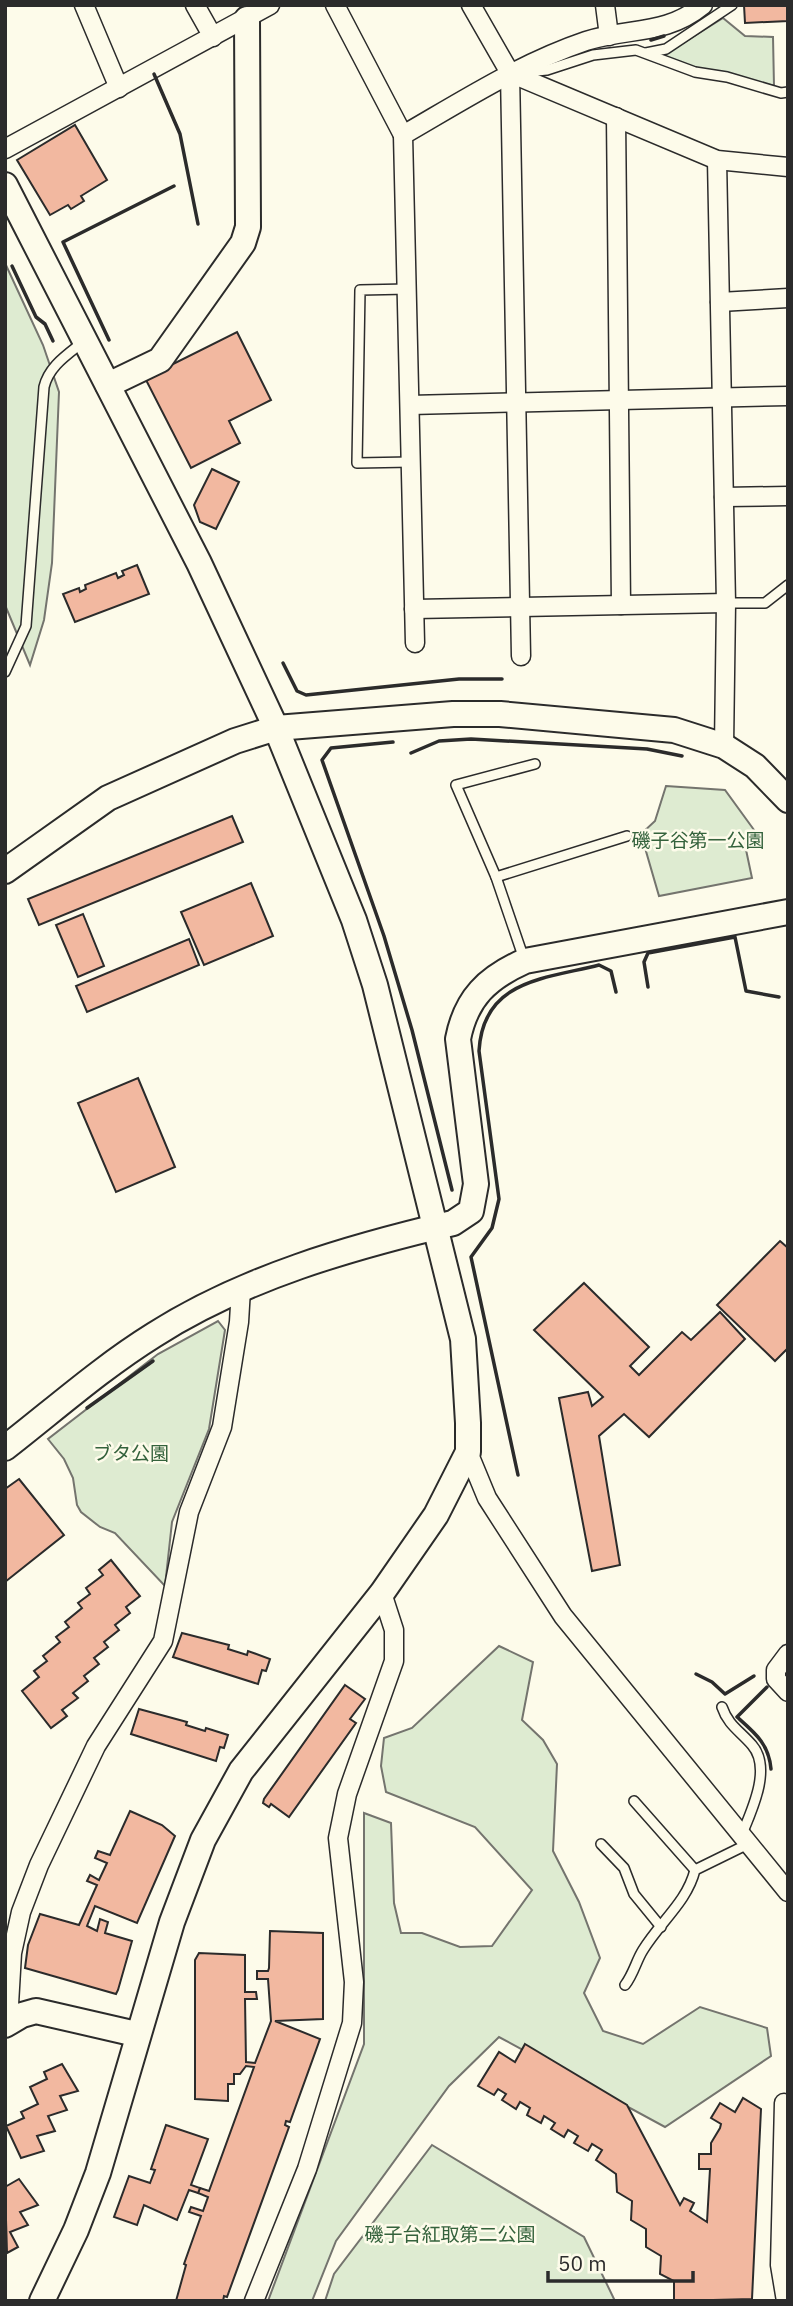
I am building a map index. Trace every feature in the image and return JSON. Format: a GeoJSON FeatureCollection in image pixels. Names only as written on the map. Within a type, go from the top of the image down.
{"type":"FeatureCollection","features":[{"type":"Feature","properties":{"kind":"street"},"geometry":{"type":"LineString","coordinates":[[84,5],[119,88]]}},
{"type":"Feature","properties":{"kind":"street"},"geometry":{"type":"LineString","coordinates":[[195,5],[213,37]]}},
{"type":"Feature","properties":{"kind":"street"},"geometry":{"type":"LineString","coordinates":[[5,149],[270,5]]}},
{"type":"Feature","properties":{"kind":"street"},"geometry":{"type":"LineString","coordinates":[[335,5],[403,135],[415,643]]}},
{"type":"Feature","properties":{"kind":"street"},"geometry":{"type":"LineString","coordinates":[[471,5],[510,73],[521,656]]}},
{"type":"Feature","properties":{"kind":"street"},"geometry":{"type":"LineString","coordinates":[[606,5],[610,36]]}},
{"type":"Feature","properties":{"kind":"street"},"geometry":{"type":"LineString","coordinates":[[403,135],[510,73],[586,41],[661,29],[685,20],[703,5]]}},
{"type":"Feature","properties":{"kind":"street"},"geometry":{"type":"LineString","coordinates":[[108,385],[160,360],[243,243],[248,227],[247,19]]}},
{"type":"Feature","properties":{"kind":"street"},"geometry":{"type":"LineString","coordinates":[[510,73],[717,160],[788,167]]}},
{"type":"Feature","properties":{"kind":"street"},"geometry":{"type":"LineString","coordinates":[[616,117],[621,605]]}},
{"type":"Feature","properties":{"kind":"street"},"geometry":{"type":"LineString","coordinates":[[717,160],[726,603],[723,746]]}},
{"type":"Feature","properties":{"kind":"street"},"geometry":{"type":"LineString","coordinates":[[5,185],[199,563],[276,728],[354,920],[371,972],[463,1339],[468,1452],[487,1498],[563,1616],[788,1892]]}},
{"type":"Feature","properties":{"kind":"street"},"geometry":{"type":"LineString","coordinates":[[720,302],[788,298]]}},
{"type":"Feature","properties":{"kind":"street"},"geometry":{"type":"LineString","coordinates":[[410,405],[788,396]]}},
{"type":"Feature","properties":{"kind":"street"},"geometry":{"type":"LineString","coordinates":[[723,497],[788,496]]}},
{"type":"Feature","properties":{"kind":"street"},"geometry":{"type":"LineString","coordinates":[[415,608],[726,603]]}},
{"type":"Feature","properties":{"kind":"street"},"geometry":{"type":"LineString","coordinates":[[5,871],[108,798],[235,741],[276,728],[453,714],[500,714],[674,730],[723,746],[755,766],[788,800]]}},
{"type":"Feature","properties":{"kind":"street"},"geometry":{"type":"LineString","coordinates":[[5,1448],[154,1334],[241,1289],[461,1220],[471,1211],[476,1198],[458,1039],[462,1019],[471,1000],[483,985],[501,971],[525,961],[788,912]]}},
{"type":"Feature","properties":{"kind":"street"},"geometry":{"type":"LineString","coordinates":[[136,2034],[51,2012],[36,2011],[7,2024],[12,1953],[21,1912],[39,1865],[96,1746],[163,1641],[189,1512],[222,1427],[239,1322],[241,1289]]}},
{"type":"Feature","properties":{"kind":"street"},"geometry":{"type":"LineString","coordinates":[[42,2301],[76,2230],[97,2173],[136,2034],[176,1910],[203,1840],[242,1771],[382,1593],[436,1515],[468,1452]]}},
{"type":"Feature","properties":{"kind":"street"},"geometry":{"type":"LineString","coordinates":[[254,2301],[307,2169],[352,2023],[354,1982],[338,1838],[347,1794],[394,1661],[394,1630],[382,1593]]}},
{"type":"Feature","properties":{"kind":"street"},"geometry":{"type":"LineString","coordinates":[[788,1654],[776,1670],[776,1679],[788,1692]]}},
{"type":"Feature","properties":{"kind":"street"},"geometry":{"type":"LineString","coordinates":[[784,2103],[780,2265],[786,2301]]}},
{"type":"Feature","properties":{"kind":"lane"},"geometry":{"type":"LineString","coordinates":[[644,53],[666,50],[732,5]]}},
{"type":"Feature","properties":{"kind":"lane"},"geometry":{"type":"LineString","coordinates":[[510,73],[547,71],[593,55],[636,50],[695,72],[727,77],[781,93],[788,92]]}},
{"type":"Feature","properties":{"kind":"lane"},"geometry":{"type":"LineString","coordinates":[[408,289],[360,290],[357,463],[411,463]]}},
{"type":"Feature","properties":{"kind":"lane"},"geometry":{"type":"LineString","coordinates":[[5,672],[26,626],[44,387],[47,376],[57,363],[85,341]]}},
{"type":"Feature","properties":{"kind":"lane"},"geometry":{"type":"LineString","coordinates":[[726,603],[765,603],[788,585]]}},
{"type":"Feature","properties":{"kind":"lane"},"geometry":{"type":"LineString","coordinates":[[525,961],[496,877],[456,785],[535,764]]}},
{"type":"Feature","properties":{"kind":"lane"},"geometry":{"type":"LineString","coordinates":[[496,877],[628,836]]}},
{"type":"Feature","properties":{"kind":"lane"},"geometry":{"type":"LineString","coordinates":[[625,1985],[635,1972],[642,1951],[690,1888],[695,1870],[745,1840],[760,1781],[761,1765],[754,1747],[728,1723],[722,1707]]}},
{"type":"Feature","properties":{"kind":"lane"},"geometry":{"type":"LineString","coordinates":[[634,1801],[695,1870]]}},
{"type":"Feature","properties":{"kind":"lane"},"geometry":{"type":"LineString","coordinates":[[601,1844],[624,1868],[634,1894],[661,1927]]}},
{"type":"Feature","properties":{"kind":"green space"},"geometry":{"type":"Polygon","coordinates":[[[723,18],[745,36],[773,37],[774,86],[694,68],[659,55],[667,53],[723,18]]]}},
{"type":"Feature","properties":{"kind":"green space"},"geometry":{"type":"Polygon","coordinates":[[[5,263],[43,345],[59,392],[52,563],[44,620],[30,665],[5,605],[5,263]]]}},
{"type":"Feature","properties":{"kind":"green space","name":"磯子谷第一公園"},"geometry":{"type":"Polygon","coordinates":[[[666,786],[725,790],[757,834],[745,845],[752,878],[659,896],[641,834],[655,821],[666,786]]]}},
{"type":"Feature","properties":{"kind":"green space","name":"ブタ公園"},"geometry":{"type":"Polygon","coordinates":[[[218,1321],[225,1330],[209,1429],[172,1522],[165,1586],[115,1533],[100,1527],[81,1512],[77,1505],[73,1478],[64,1459],[48,1439],[158,1354],[218,1321]]]}},
{"type":"Feature","properties":{"kind":"green space"},"geometry":{"type":"Polygon","coordinates":[[[499,1646],[533,1662],[522,1720],[543,1740],[557,1764],[553,1851],[579,1902],[600,1958],[584,1993],[603,2031],[643,2044],[700,2007],[767,2028],[771,2056],[665,2127],[499,2037],[449,2086],[336,2241],[312,2301],[268,2301],[364,2044],[364,1813],[391,1823],[394,1903],[401,1933],[422,1933],[460,1947],[492,1946],[532,1890],[475,1827],[386,1792],[381,1766],[384,1738],[412,1728],[499,1646]]]}},
{"type":"Feature","properties":{"kind":"green space","name":"磯子台紅取第二公園"},"geometry":{"type":"Polygon","coordinates":[[[432,2145],[584,2237],[615,2301],[325,2301],[334,2274],[432,2145]]]}},
{"type":"Feature","properties":{"kind":"building"},"geometry":{"type":"Polygon","coordinates":[[[744,5],[788,5],[788,21],[745,23],[744,5]]]}},
{"type":"Feature","properties":{"kind":"building"},"geometry":{"type":"Polygon","coordinates":[[[75,125],[107,180],[81,196],[84,201],[71,209],[68,205],[50,215],[17,160],[75,125]]]}},
{"type":"Feature","properties":{"kind":"building"},"geometry":{"type":"Polygon","coordinates":[[[237,332],[271,400],[229,421],[240,443],[191,468],[145,378],[237,332]]]}},
{"type":"Feature","properties":{"kind":"building"},"geometry":{"type":"Polygon","coordinates":[[[212,469],[239,482],[216,529],[200,522],[194,505],[212,469]]]}},
{"type":"Feature","properties":{"kind":"building"},"geometry":{"type":"Polygon","coordinates":[[[137,565],[149,594],[75,622],[63,594],[79,588],[80,592],[86,589],[85,585],[116,573],[118,578],[124,575],[122,571],[137,565]]]}},
{"type":"Feature","properties":{"kind":"building"},"geometry":{"type":"Polygon","coordinates":[[[232,816],[243,842],[39,925],[28,899],[232,816]]]}},
{"type":"Feature","properties":{"kind":"building"},"geometry":{"type":"Polygon","coordinates":[[[251,883],[273,936],[204,965],[181,912],[251,883]]]}},
{"type":"Feature","properties":{"kind":"building"},"geometry":{"type":"Polygon","coordinates":[[[83,914],[104,966],[78,977],[56,925],[83,914]]]}},
{"type":"Feature","properties":{"kind":"building"},"geometry":{"type":"Polygon","coordinates":[[[189,939],[199,965],[87,1012],[76,986],[189,939]]]}},
{"type":"Feature","properties":{"kind":"building"},"geometry":{"type":"Polygon","coordinates":[[[138,1078],[175,1167],[116,1192],[78,1103],[138,1078]]]}},
{"type":"Feature","properties":{"kind":"building"},"geometry":{"type":"Polygon","coordinates":[[[780,1241],[788,1248],[788,1348],[775,1361],[717,1305],[780,1241]]]}},
{"type":"Feature","properties":{"kind":"building"},"geometry":{"type":"Polygon","coordinates":[[[584,1283],[649,1347],[630,1366],[639,1375],[682,1332],[691,1340],[720,1312],[745,1339],[649,1437],[624,1414],[599,1436],[620,1565],[592,1571],[559,1398],[588,1392],[592,1406],[603,1397],[534,1330],[584,1283]]]}},
{"type":"Feature","properties":{"kind":"building"},"geometry":{"type":"Polygon","coordinates":[[[19,1479],[64,1535],[5,1582],[5,1489],[19,1479]]]}},
{"type":"Feature","properties":{"kind":"building"},"geometry":{"type":"Polygon","coordinates":[[[111,1560],[140,1596],[126,1607],[130,1613],[115,1625],[119,1630],[104,1642],[108,1647],[94,1658],[99,1664],[84,1676],[88,1681],[73,1693],[78,1698],[62,1710],[67,1716],[51,1728],[22,1691],[39,1677],[34,1671],[47,1661],[43,1656],[60,1642],[56,1637],[69,1627],[65,1622],[82,1608],[78,1603],[90,1594],[86,1588],[103,1575],[99,1570],[111,1560]]]}},
{"type":"Feature","properties":{"kind":"building"},"geometry":{"type":"Polygon","coordinates":[[[182,1633],[229,1645],[228,1649],[247,1655],[248,1651],[270,1659],[266,1671],[262,1670],[258,1684],[173,1657],[182,1633]]]}},
{"type":"Feature","properties":{"kind":"building"},"geometry":{"type":"Polygon","coordinates":[[[345,1685],[365,1699],[350,1719],[356,1723],[289,1817],[271,1804],[269,1807],[263,1803],[264,1799],[345,1685]]]}},
{"type":"Feature","properties":{"kind":"building"},"geometry":{"type":"Polygon","coordinates":[[[139,1709],[187,1722],[186,1725],[205,1731],[206,1728],[228,1735],[224,1748],[220,1747],[216,1761],[131,1734],[139,1709]]]}},
{"type":"Feature","properties":{"kind":"building"},"geometry":{"type":"Polygon","coordinates":[[[130,1811],[162,1825],[175,1836],[137,1923],[95,1906],[87,1926],[97,1931],[100,1919],[108,1922],[105,1933],[132,1941],[116,1994],[25,1968],[28,1945],[40,1914],[79,1925],[97,1885],[87,1881],[90,1875],[99,1880],[107,1863],[95,1858],[98,1851],[110,1855],[130,1811]]]}},
{"type":"Feature","properties":{"kind":"building"},"geometry":{"type":"Polygon","coordinates":[[[270,1931],[323,1933],[323,2019],[275,2021],[320,2039],[290,2122],[286,2121],[285,2125],[289,2127],[227,2297],[224,2296],[223,2301],[176,2301],[186,2265],[184,2264],[201,2216],[189,2212],[191,2207],[203,2211],[208,2197],[198,2193],[200,2188],[209,2191],[254,2067],[246,2066],[240,2074],[234,2074],[234,2084],[228,2084],[228,2101],[195,2099],[195,1960],[199,1953],[245,1955],[245,1992],[256,1992],[257,1999],[245,1999],[246,2062],[255,2063],[271,2021],[268,1979],[257,1979],[257,1971],[268,1971],[269,1968],[270,1931]]]}},
{"type":"Feature","properties":{"kind":"building"},"geometry":{"type":"Polygon","coordinates":[[[525,2044],[627,2105],[680,2205],[684,2198],[694,2203],[690,2211],[707,2222],[710,2169],[699,2169],[699,2154],[711,2154],[711,2143],[720,2128],[721,2124],[711,2118],[720,2103],[735,2112],[743,2098],[761,2109],[752,2299],[674,2301],[674,2281],[660,2274],[661,2256],[646,2247],[646,2229],[631,2220],[632,2201],[617,2192],[616,2174],[596,2160],[602,2150],[592,2144],[588,2151],[574,2143],[578,2136],[568,2130],[564,2137],[551,2129],[555,2123],[544,2116],[541,2123],[527,2115],[530,2108],[520,2102],[516,2109],[502,2100],[506,2094],[498,2089],[494,2095],[478,2086],[499,2052],[515,2062],[525,2044]]]}},
{"type":"Feature","properties":{"kind":"building"},"geometry":{"type":"Polygon","coordinates":[[[62,2064],[78,2091],[60,2096],[67,2110],[48,2116],[55,2131],[37,2136],[44,2151],[21,2158],[6,2126],[24,2118],[21,2112],[38,2104],[30,2087],[47,2079],[44,2072],[62,2064]]]}},
{"type":"Feature","properties":{"kind":"building"},"geometry":{"type":"Polygon","coordinates":[[[166,2125],[208,2139],[191,2185],[200,2188],[198,2193],[189,2190],[177,2220],[144,2205],[137,2225],[114,2217],[129,2176],[150,2183],[155,2170],[151,2169],[166,2125]]]}},
{"type":"Feature","properties":{"kind":"building"},"geometry":{"type":"Polygon","coordinates":[[[19,2179],[38,2205],[20,2212],[28,2225],[10,2232],[18,2247],[7,2253],[5,2187],[19,2179]]]}},
{"type":"Feature","properties":{"kind":"wall"},"geometry":{"type":"LineString","coordinates":[[651,40],[664,36]]}},
{"type":"Feature","properties":{"kind":"wall"},"geometry":{"type":"LineString","coordinates":[[154,74],[180,134],[198,224]]}},
{"type":"Feature","properties":{"kind":"wall"},"geometry":{"type":"LineString","coordinates":[[109,340],[63,242],[174,186]]}},
{"type":"Feature","properties":{"kind":"wall"},"geometry":{"type":"LineString","coordinates":[[12,266],[36,317],[45,324],[53,341]]}},
{"type":"Feature","properties":{"kind":"wall"},"geometry":{"type":"LineString","coordinates":[[283,663],[297,691],[306,695],[459,679],[502,679]]}},
{"type":"Feature","properties":{"kind":"wall"},"geometry":{"type":"LineString","coordinates":[[411,753],[439,741],[471,739],[647,749],[682,756]]}},
{"type":"Feature","properties":{"kind":"wall"},"geometry":{"type":"LineString","coordinates":[[393,742],[331,748],[322,760],[384,936],[412,1030],[452,1190]]}},
{"type":"Feature","properties":{"kind":"wall"},"geometry":{"type":"LineString","coordinates":[[648,987],[644,962],[648,953],[735,937],[746,991],[779,997]]}},
{"type":"Feature","properties":{"kind":"wall"},"geometry":{"type":"LineString","coordinates":[[518,1475],[471,1257],[492,1228],[499,1199],[479,1051],[483,1027],[504,996],[520,987],[558,974],[599,965],[611,971],[616,992]]}},
{"type":"Feature","properties":{"kind":"wall"},"geometry":{"type":"LineString","coordinates":[[87,1408],[153,1361]]}},
{"type":"Feature","properties":{"kind":"wall"},"geometry":{"type":"LineString","coordinates":[[696,1674],[712,1682],[725,1694],[754,1676]]}},
{"type":"Feature","properties":{"kind":"wall"},"geometry":{"type":"LineString","coordinates":[[767,1687],[737,1717],[764,1746],[771,1769]]}}]}
